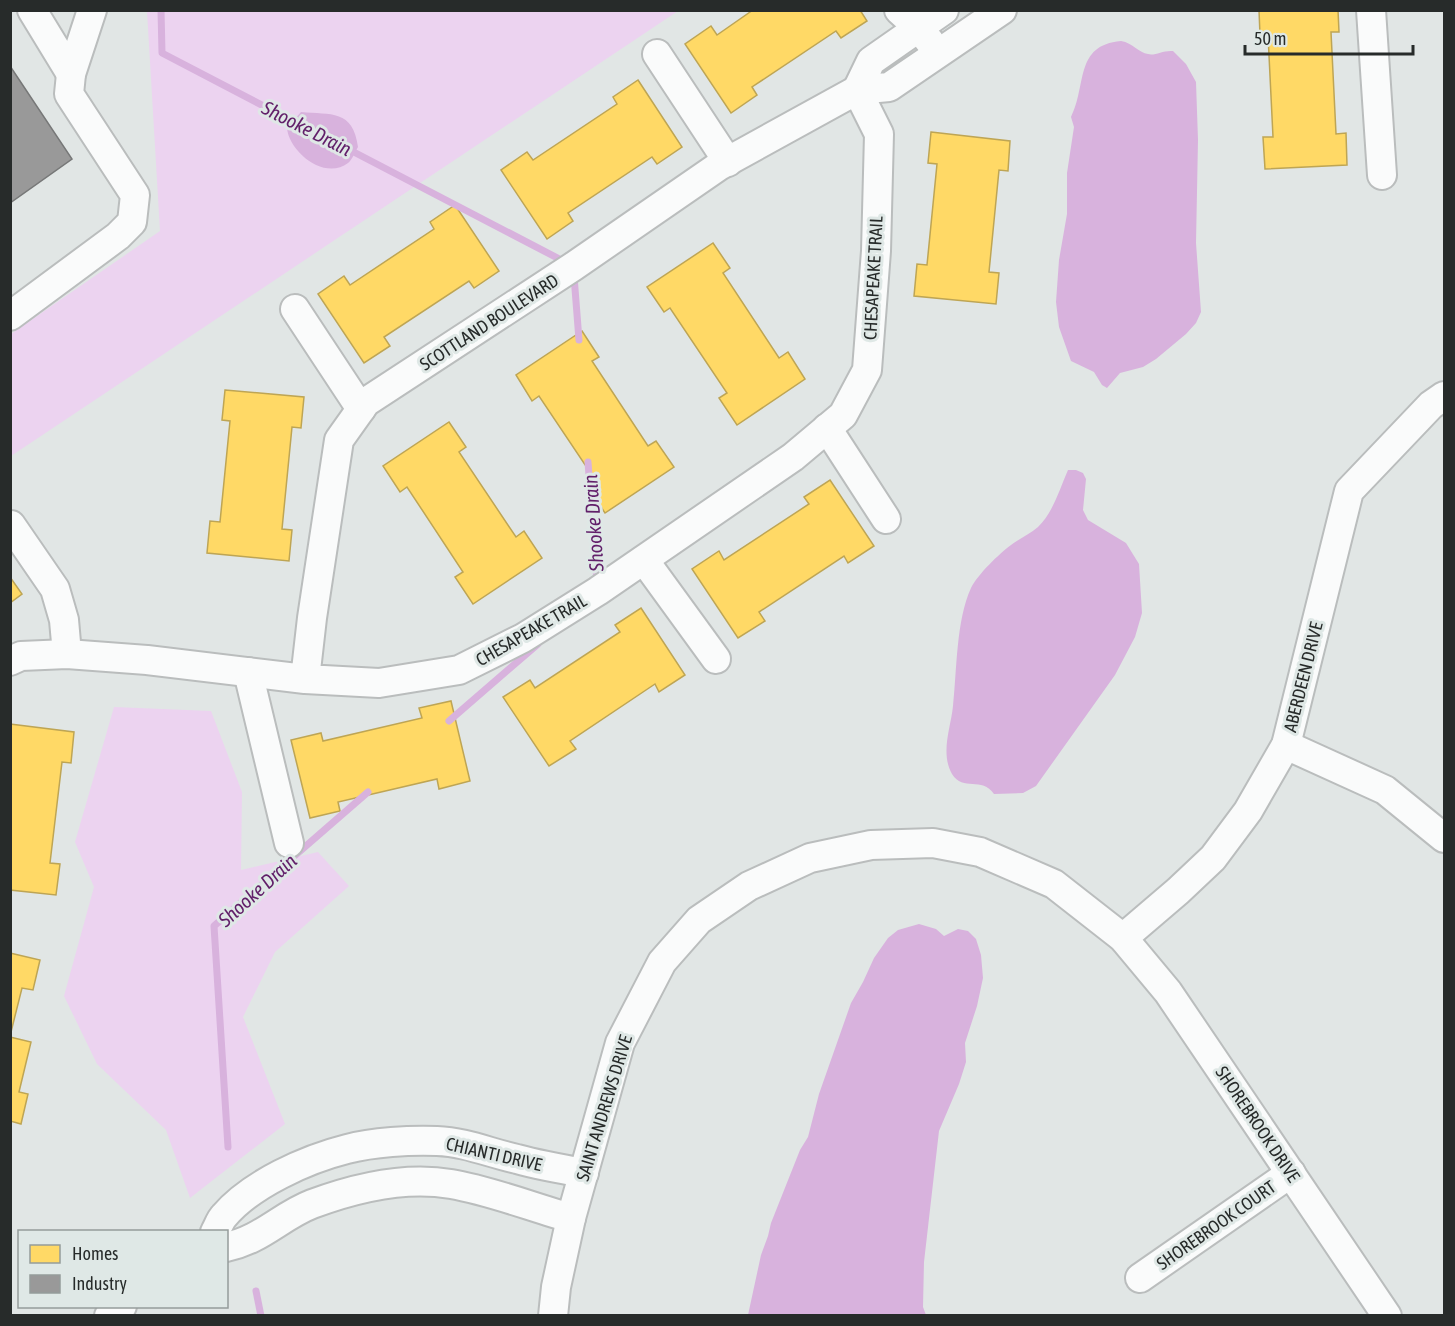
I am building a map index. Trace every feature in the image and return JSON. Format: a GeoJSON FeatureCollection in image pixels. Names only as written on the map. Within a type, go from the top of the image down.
{"type":"FeatureCollection","features":[{"type":"Feature","properties":{"kind":"street"},"geometry":{"type":"LineString","coordinates":[[32,10],[71,74]]}},
{"type":"Feature","properties":{"kind":"street"},"geometry":{"type":"LineString","coordinates":[[10,316],[118,236],[132,222],[135,195],[69,94],[71,74],[92,10]]}},
{"type":"Feature","properties":{"kind":"street"},"geometry":{"type":"LineString","coordinates":[[857,90],[871,62],[909,19],[944,10]]}},
{"type":"Feature","properties":{"kind":"street","name":"SCOTTLAND BOULEVARD"},"geometry":{"type":"LineString","coordinates":[[305,679],[339,440],[366,402],[728,162],[857,90],[889,87],[1002,10]]}},
{"type":"Feature","properties":{"kind":"street"},"geometry":{"type":"LineString","coordinates":[[1371,10],[1382,175]]}},
{"type":"Feature","properties":{"kind":"street"},"geometry":{"type":"LineString","coordinates":[[909,19],[939,54]]}},
{"type":"Feature","properties":{"kind":"street"},"geometry":{"type":"LineString","coordinates":[[657,54],[728,162]]}},
{"type":"Feature","properties":{"kind":"street","name":"CHESAPEAKE TRAIL"},"geometry":{"type":"LineString","coordinates":[[10,661],[21,656],[67,654],[305,679],[380,683],[459,670],[523,638],[644,560],[793,457],[843,415],[867,370],[876,251],[879,134],[857,90]]}},
{"type":"Feature","properties":{"kind":"street"},"geometry":{"type":"LineString","coordinates":[[296,309],[361,409]]}},
{"type":"Feature","properties":{"kind":"street","name":"ABERDEEN DRIVE"},"geometry":{"type":"LineString","coordinates":[[1123,938],[1213,858],[1248,811],[1286,745],[1349,491],[1431,405],[1444,396]]}},
{"type":"Feature","properties":{"kind":"street"},"geometry":{"type":"LineString","coordinates":[[827,428],[886,519]]}},
{"type":"Feature","properties":{"kind":"street"},"geometry":{"type":"LineString","coordinates":[[11,525],[55,589],[64,620],[67,654]]}},
{"type":"Feature","properties":{"kind":"street"},"geometry":{"type":"LineString","coordinates":[[644,560],[716,659]]}},
{"type":"Feature","properties":{"kind":"street"},"geometry":{"type":"LineString","coordinates":[[248,672],[289,843]]}},
{"type":"Feature","properties":{"kind":"street"},"geometry":{"type":"LineString","coordinates":[[1286,745],[1385,790],[1444,838]]}},
{"type":"Feature","properties":{"kind":"street","name":"SAINT ANDREWS DRIVE"},"geometry":{"type":"LineString","coordinates":[[553,1316],[556,1287],[571,1218],[620,1043],[662,962],[699,921],[749,886],[810,858],[871,845],[933,843],[980,852],[1054,884],[1123,938]]}},
{"type":"Feature","properties":{"kind":"street","name":"SHOREBROOK DRIVE"},"geometry":{"type":"LineString","coordinates":[[1123,938],[1168,992],[1387,1316]]}},
{"type":"Feature","properties":{"kind":"street","name":"CHIANTI DRIVE"},"geometry":{"type":"LineString","coordinates":[[216,1230],[224,1216],[277,1176],[312,1160],[347,1149],[377,1144],[438,1141],[473,1146],[516,1159],[584,1173]]}},
{"type":"Feature","properties":{"kind":"street"},"geometry":{"type":"LineString","coordinates":[[377,1144],[384,1184]]}},
{"type":"Feature","properties":{"kind":"street","name":"SHOREBROOK COURT"},"geometry":{"type":"LineString","coordinates":[[1140,1278],[1291,1173]]}},
{"type":"Feature","properties":{"kind":"street"},"geometry":{"type":"LineString","coordinates":[[228,1246],[260,1236],[307,1206],[340,1193],[384,1184],[426,1182],[451,1184],[571,1218]]}},
{"type":"Feature","properties":{"kind":"shaded area"},"geometry":{"type":"Polygon","coordinates":[[[147,11],[678,11],[11,456],[11,334],[160,231],[147,11]]]}},
{"type":"Feature","properties":{"kind":"shaded area"},"geometry":{"type":"Polygon","coordinates":[[[114,707],[211,711],[242,792],[241,870],[318,852],[349,886],[275,952],[243,1017],[285,1124],[190,1198],[166,1130],[97,1064],[64,996],[94,887],[75,842],[114,707]]]}},
{"type":"Feature","properties":{"kind":"water"},"geometry":{"type":"Polygon","coordinates":[[[1121,41],[1148,54],[1173,51],[1186,64],[1196,82],[1198,140],[1196,243],[1201,312],[1196,323],[1186,334],[1156,359],[1143,367],[1120,373],[1107,388],[1102,385],[1094,372],[1071,361],[1059,327],[1056,302],[1059,260],[1067,214],[1067,173],[1074,127],[1071,117],[1084,69],[1089,59],[1096,50],[1106,44],[1121,41]]]}},
{"type":"Feature","properties":{"kind":"water"},"geometry":{"type":"Polygon","coordinates":[[[301,112],[331,114],[346,120],[355,135],[358,147],[348,163],[339,168],[329,168],[319,166],[301,154],[289,137],[287,128],[301,112]]]}},
{"type":"Feature","properties":{"kind":"water"},"geometry":{"type":"Polygon","coordinates":[[[1068,470],[1083,473],[1086,479],[1083,510],[1088,520],[1126,543],[1139,564],[1142,613],[1135,637],[1115,675],[1036,786],[1023,793],[994,794],[984,786],[956,779],[952,774],[947,757],[962,615],[971,588],[984,571],[1006,549],[1035,529],[1048,515],[1068,470]]]}},
{"type":"Feature","properties":{"kind":"water"},"geometry":{"type":"Polygon","coordinates":[[[919,924],[936,929],[944,936],[958,929],[968,931],[976,939],[981,955],[983,978],[965,1043],[966,1062],[939,1131],[924,1262],[923,1307],[926,1315],[748,1315],[761,1255],[771,1223],[800,1150],[808,1137],[819,1094],[851,1003],[874,958],[888,938],[898,930],[919,924]]]}},
{"type":"Feature","properties":{"kind":"building: Homes"},"geometry":{"type":"Polygon","coordinates":[[[753,10],[860,10],[867,21],[841,38],[836,31],[752,87],[757,95],[731,113],[685,44],[711,26],[717,35],[753,10]]]}},
{"type":"Feature","properties":{"kind":"building: Homes"},"geometry":{"type":"Polygon","coordinates":[[[1259,10],[1338,10],[1339,32],[1331,32],[1336,134],[1346,133],[1347,165],[1265,169],[1263,137],[1273,137],[1268,35],[1260,35],[1259,10]]]}},
{"type":"Feature","properties":{"kind":"building: Homes"},"geometry":{"type":"Polygon","coordinates":[[[638,80],[682,147],[657,164],[652,157],[568,213],[573,221],[547,239],[501,170],[527,152],[533,160],[617,104],[613,97],[638,80]]]}},
{"type":"Feature","properties":{"kind":"building: Homes"},"geometry":{"type":"Polygon","coordinates":[[[931,132],[1010,141],[1008,171],[999,170],[989,272],[999,273],[996,304],[914,296],[917,264],[927,265],[937,164],[928,163],[931,132]]]}},
{"type":"Feature","properties":{"kind":"building: Homes"},"geometry":{"type":"Polygon","coordinates":[[[455,205],[499,271],[474,288],[469,281],[384,337],[390,346],[364,363],[318,294],[344,276],[350,285],[434,229],[430,222],[455,205]]]}},
{"type":"Feature","properties":{"kind":"building: Homes"},"geometry":{"type":"Polygon","coordinates":[[[713,243],[730,268],[723,273],[779,358],[788,352],[805,379],[737,425],[719,398],[727,393],[670,308],[664,312],[647,287],[713,243]]]}},
{"type":"Feature","properties":{"kind":"building: Homes"},"geometry":{"type":"Polygon","coordinates":[[[582,331],[599,357],[592,361],[648,446],[656,441],[674,467],[605,513],[588,487],[596,481],[539,396],[532,401],[516,375],[582,331]]]}},
{"type":"Feature","properties":{"kind":"building: Homes"},"geometry":{"type":"Polygon","coordinates":[[[225,390],[304,397],[301,428],[292,427],[282,529],[292,530],[289,561],[207,553],[210,521],[220,522],[230,421],[222,420],[225,390]]]}},
{"type":"Feature","properties":{"kind":"building: Homes"},"geometry":{"type":"Polygon","coordinates":[[[449,422],[466,447],[459,452],[516,537],[524,531],[542,558],[473,604],[455,577],[463,572],[407,487],[400,492],[383,466],[449,422]]]}},
{"type":"Feature","properties":{"kind":"building: Homes"},"geometry":{"type":"Polygon","coordinates":[[[830,480],[874,546],[848,563],[844,556],[759,612],[765,621],[738,638],[692,569],[719,551],[724,560],[809,504],[804,497],[830,480]]]}},
{"type":"Feature","properties":{"kind":"building: Homes"},"geometry":{"type":"Polygon","coordinates":[[[10,577],[22,594],[10,603],[10,577]]]}},
{"type":"Feature","properties":{"kind":"building: Homes"},"geometry":{"type":"Polygon","coordinates":[[[641,608],[685,675],[659,692],[655,684],[570,741],[576,749],[549,766],[503,697],[530,680],[535,688],[620,632],[615,625],[641,608]]]}},
{"type":"Feature","properties":{"kind":"building: Homes"},"geometry":{"type":"Polygon","coordinates":[[[451,701],[470,781],[439,789],[437,779],[338,802],[340,811],[310,818],[291,740],[321,733],[323,741],[422,718],[419,708],[451,701]]]}},
{"type":"Feature","properties":{"kind":"building: Homes"},"geometry":{"type":"Polygon","coordinates":[[[10,724],[74,732],[71,763],[62,762],[50,863],[60,864],[56,895],[10,890],[10,724]]]}},
{"type":"Feature","properties":{"kind":"building: Homes"},"geometry":{"type":"Polygon","coordinates":[[[10,953],[40,960],[33,990],[22,988],[10,1036],[10,953]]]}},
{"type":"Feature","properties":{"kind":"building: Homes"},"geometry":{"type":"Polygon","coordinates":[[[10,1037],[31,1042],[19,1092],[28,1094],[21,1124],[10,1121],[10,1037]]]}},
{"type":"Feature","properties":{"kind":"building: Industry"},"geometry":{"type":"Polygon","coordinates":[[[10,66],[72,159],[10,203],[10,66]]]}},
{"type":"Feature","properties":{"kind":"waterway","name":"Shooke Drain"},"geometry":{"type":"LineString","coordinates":[[161,10],[162,53],[300,125]]}},
{"type":"Feature","properties":{"kind":"waterway","name":"Shooke Drain"},"geometry":{"type":"LineString","coordinates":[[348,149],[567,263]]}},
{"type":"Feature","properties":{"kind":"waterway","name":"Shooke Drain"},"geometry":{"type":"LineString","coordinates":[[574,276],[579,340]]}},
{"type":"Feature","properties":{"kind":"waterway","name":"Shooke Drain"},"geometry":{"type":"LineString","coordinates":[[588,462],[597,582]]}},
{"type":"Feature","properties":{"kind":"waterway","name":"Shooke Drain"},"geometry":{"type":"LineString","coordinates":[[449,721],[538,644]]}},
{"type":"Feature","properties":{"kind":"waterway","name":"Shooke Drain"},"geometry":{"type":"LineString","coordinates":[[228,1147],[214,926],[368,792]]}},
{"type":"Feature","properties":{"kind":"waterway","name":"Shooke Drain"},"geometry":{"type":"LineString","coordinates":[[256,1291],[261,1316]]}}]}
